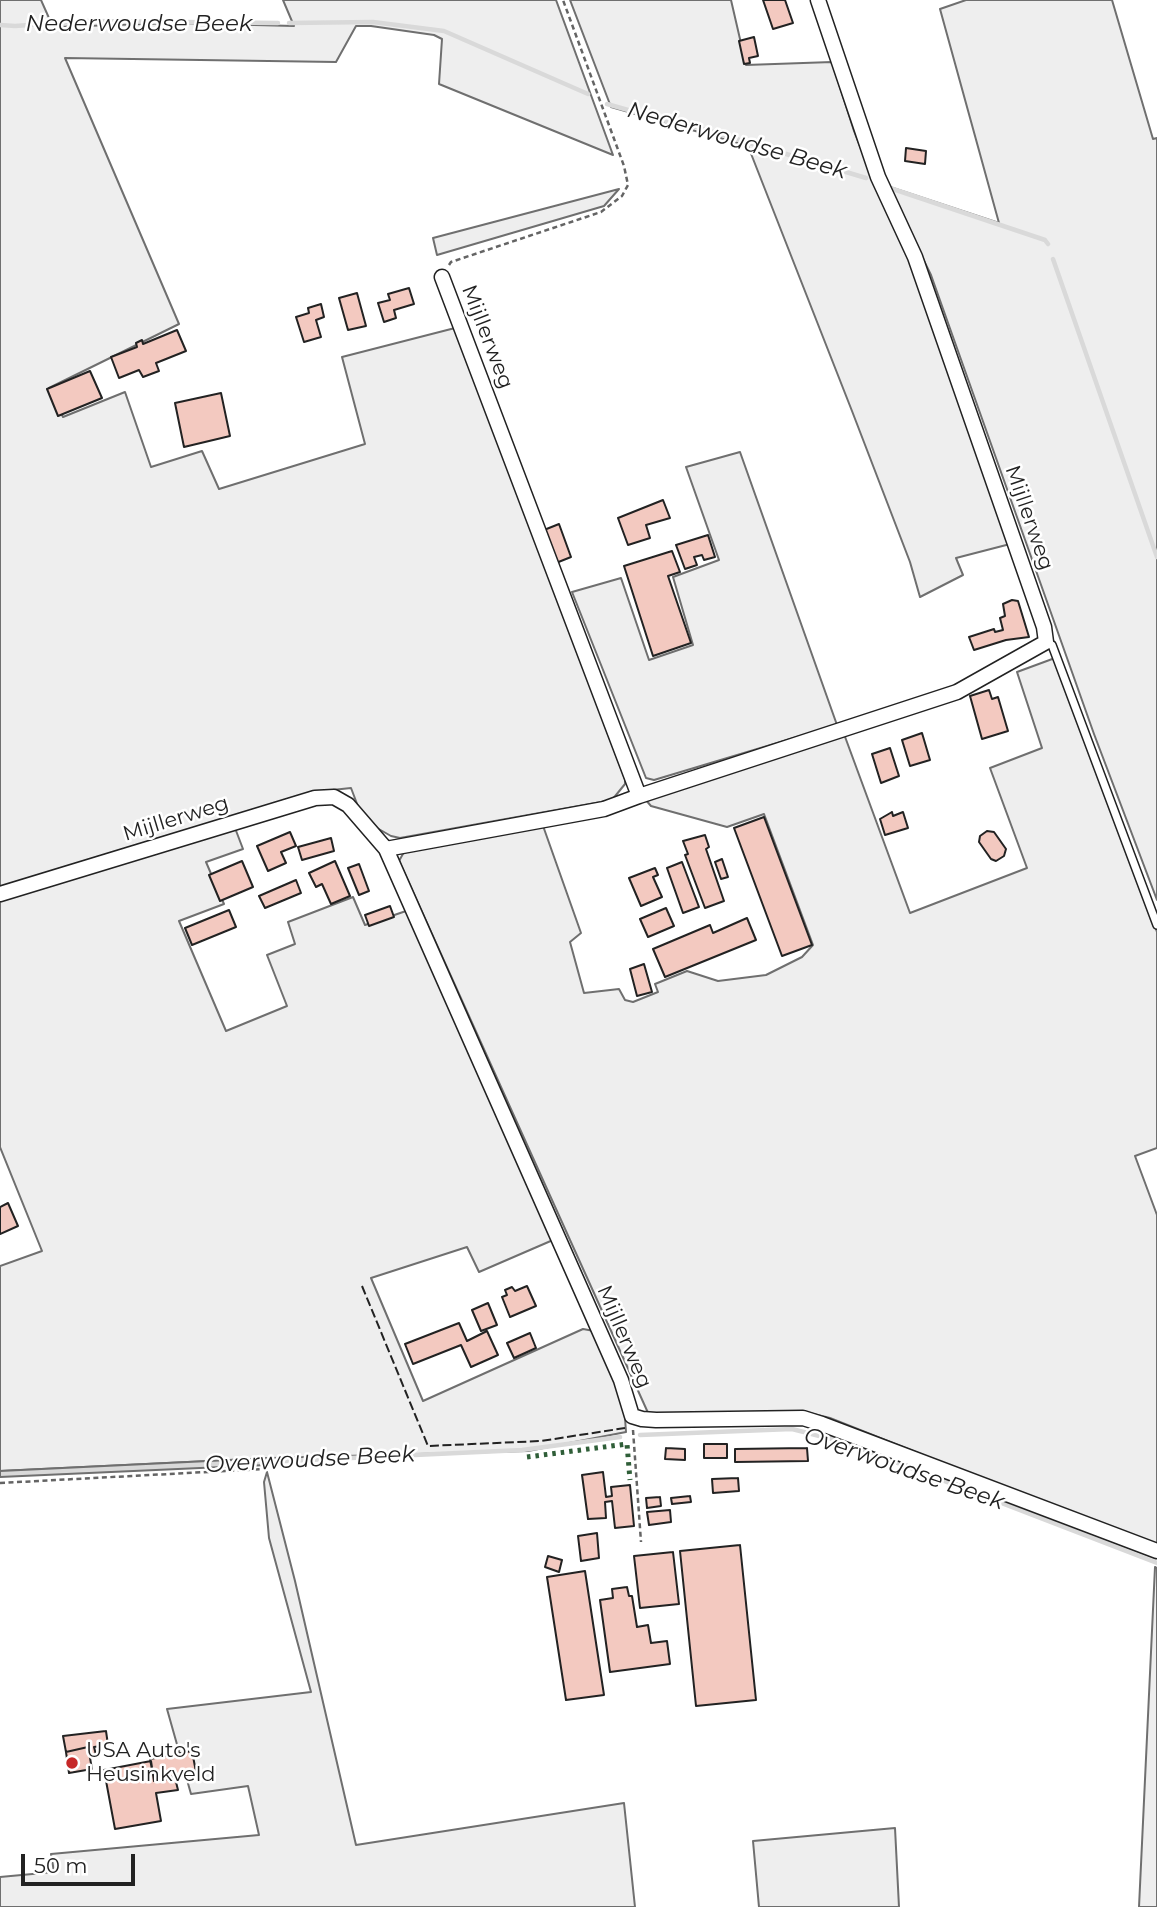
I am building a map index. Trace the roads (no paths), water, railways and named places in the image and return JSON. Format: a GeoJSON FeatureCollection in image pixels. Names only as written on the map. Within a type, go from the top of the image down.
{"type":"FeatureCollection","features":[{"type":"Feature","properties":{"kind":"street","name":"Mijllerweg"},"geometry":{"type":"LineString","coordinates":[[818,0],[856,119],[878,177],[920,271],[1044,626],[1046,642]]}},
{"type":"Feature","properties":{"kind":"street","name":"Mijllerweg"},"geometry":{"type":"LineString","coordinates":[[442,277],[639,796]]}},
{"type":"Feature","properties":{"kind":"street"},"geometry":{"type":"LineString","coordinates":[[386,849],[604,808],[957,692],[1046,642]]}},
{"type":"Feature","properties":{"kind":"street","name":"Mijllerweg"},"geometry":{"type":"LineString","coordinates":[[0,894],[315,798],[334,797],[348,804],[386,849],[394,873],[621,1380],[632,1416],[656,1420],[803,1419],[822,1423],[1157,1551]]}},
{"type":"Feature","properties":{"kind":"lane"},"geometry":{"type":"LineString","coordinates":[[1046,642],[1052,645],[1157,925]]}},
{"type":"Feature","properties":{"kind":"waterway","name":"Nederwoudse Beek"},"geometry":{"type":"LineString","coordinates":[[0,25],[87,21],[278,23]]}},
{"type":"Feature","properties":{"kind":"waterway","name":"Nederwoudse Beek"},"geometry":{"type":"LineString","coordinates":[[289,23],[373,22],[444,31],[588,94]]}},
{"type":"Feature","properties":{"kind":"waterway","name":"Nederwoudse Beek"},"geometry":{"type":"LineString","coordinates":[[607,104],[693,126],[866,178]]}},
{"type":"Feature","properties":{"kind":"waterway","name":"Nederwoudse Beek"},"geometry":{"type":"LineString","coordinates":[[887,187],[1045,240],[1048,244]]}},
{"type":"Feature","properties":{"kind":"waterway","name":"Nederwoudse Beek"},"geometry":{"type":"LineString","coordinates":[[1053,259],[1157,557]]}},
{"type":"Feature","properties":{"kind":"waterway","name":"Overwoudse Beek"},"geometry":{"type":"LineString","coordinates":[[640,1435],[792,1429],[843,1442],[1157,1563]]}},
{"type":"Feature","properties":{"kind":"waterway","name":"Overwoudse Beek"},"geometry":{"type":"LineString","coordinates":[[265,1462],[522,1450],[620,1437]]}},
{"type":"Feature","properties":{"kind":"place","name":"USA Auto's Heusinkveld"},"geometry":{"type":"Point","coordinates":[72,1763]}}]}
